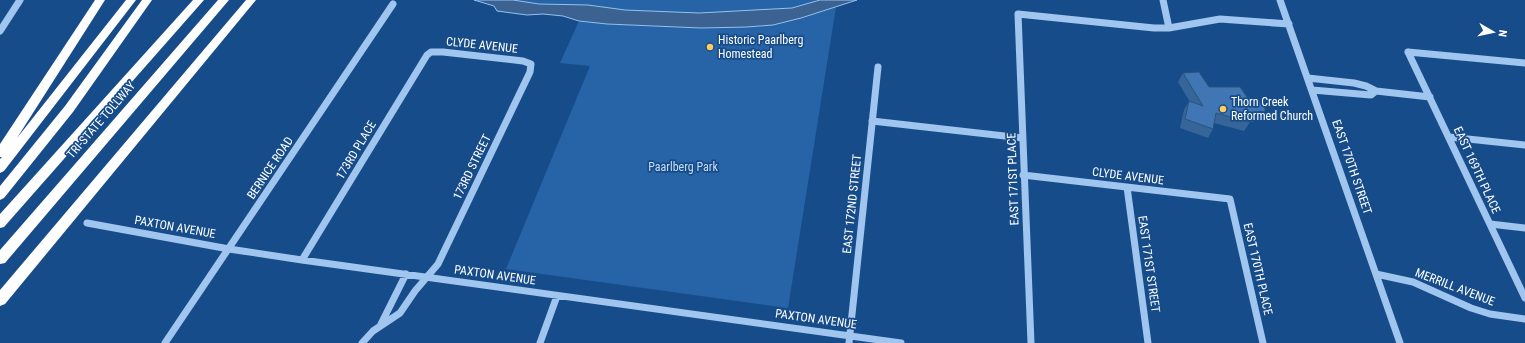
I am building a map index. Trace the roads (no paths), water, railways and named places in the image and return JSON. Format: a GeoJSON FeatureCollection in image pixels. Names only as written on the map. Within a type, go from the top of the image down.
{"type":"FeatureCollection","features":[{"type":"Feature","properties":{"kind":"highway"},"geometry":{"type":"LineString","coordinates":[[0,153],[32,107],[86,19],[100,0]]}},
{"type":"Feature","properties":{"kind":"highway"},"geometry":{"type":"LineString","coordinates":[[0,168],[131,0]]}},
{"type":"Feature","properties":{"kind":"highway"},"geometry":{"type":"LineString","coordinates":[[0,195],[69,109],[147,0]]}},
{"type":"Feature","properties":{"kind":"highway","name":"TRI-STATE TOLLWAY"},"geometry":{"type":"LineString","coordinates":[[0,223],[200,0]]}},
{"type":"Feature","properties":{"kind":"highway","name":"TRI-STATE TOLLWAY"},"geometry":{"type":"LineString","coordinates":[[0,259],[224,0]]}},
{"type":"Feature","properties":{"kind":"highway"},"geometry":{"type":"LineString","coordinates":[[175,90],[220,25],[241,0]]}},
{"type":"Feature","properties":{"kind":"highway"},"geometry":{"type":"LineString","coordinates":[[0,300],[250,0]]}},
{"type":"Feature","properties":{"kind":"street"},"geometry":{"type":"LineString","coordinates":[[0,31],[20,0]]}},
{"type":"Feature","properties":{"kind":"street"},"geometry":{"type":"LineString","coordinates":[[1163,0],[1169,28],[1226,19],[1289,24]]}},
{"type":"Feature","properties":{"kind":"street","name":"EAST 170TH STREET"},"geometry":{"type":"LineString","coordinates":[[1280,0],[1400,343]]}},
{"type":"Feature","properties":{"kind":"street","name":"BERNICE ROAD"},"geometry":{"type":"LineString","coordinates":[[165,343],[393,4]]}},
{"type":"Feature","properties":{"kind":"street","name":"EAST 171ST PLACE"},"geometry":{"type":"LineString","coordinates":[[1031,343],[1023,175],[1018,14],[1154,28],[1169,28]]}},
{"type":"Feature","properties":{"kind":"street","name":"CLYDE AVENUE"},"geometry":{"type":"LineString","coordinates":[[431,52],[515,60],[528,62],[530,64]]}},
{"type":"Feature","properties":{"kind":"street","name":"173RD PLACE"},"geometry":{"type":"LineString","coordinates":[[302,260],[423,60],[431,52]]}},
{"type":"Feature","properties":{"kind":"street","name":"EAST 169TH PLACE"},"geometry":{"type":"LineString","coordinates":[[1525,64],[1408,52],[1525,298]]}},
{"type":"Feature","properties":{"kind":"street","name":"173RD STREET"},"geometry":{"type":"LineString","coordinates":[[380,326],[400,313],[415,291],[438,264],[530,72],[530,64]]}},
{"type":"Feature","properties":{"kind":"street","name":"EAST 172ND STREET"},"geometry":{"type":"LineString","coordinates":[[849,339],[878,67]]}},
{"type":"Feature","properties":{"kind":"street"},"geometry":{"type":"LineString","coordinates":[[1308,78],[1354,83],[1366,86],[1376,91],[1430,97]]}},
{"type":"Feature","properties":{"kind":"street"},"geometry":{"type":"LineString","coordinates":[[1312,90],[1371,96],[1376,91]]}},
{"type":"Feature","properties":{"kind":"street"},"geometry":{"type":"LineString","coordinates":[[872,121],[1022,138]]}},
{"type":"Feature","properties":{"kind":"street"},"geometry":{"type":"LineString","coordinates":[[1449,137],[1525,144]]}},
{"type":"Feature","properties":{"kind":"street","name":"CLYDE AVENUE"},"geometry":{"type":"LineString","coordinates":[[1023,175],[1230,200]]}},
{"type":"Feature","properties":{"kind":"street","name":"EAST 171ST STREET"},"geometry":{"type":"LineString","coordinates":[[1127,187],[1148,343]]}},
{"type":"Feature","properties":{"kind":"street","name":"EAST 170TH PLACE"},"geometry":{"type":"LineString","coordinates":[[1230,200],[1263,343]]}},
{"type":"Feature","properties":{"kind":"street","name":"PAXTON AVENUE"},"geometry":{"type":"LineString","coordinates":[[87,223],[229,249],[302,260],[849,339],[901,343]]}},
{"type":"Feature","properties":{"kind":"street"},"geometry":{"type":"LineString","coordinates":[[1490,224],[1525,228]]}},
{"type":"Feature","properties":{"kind":"street"},"geometry":{"type":"LineString","coordinates":[[362,343],[380,326],[406,274]]}},
{"type":"Feature","properties":{"kind":"street","name":"MERRILL AVENUE"},"geometry":{"type":"LineString","coordinates":[[1376,274],[1413,282],[1470,308],[1483,312],[1525,319]]}},
{"type":"Feature","properties":{"kind":"street"},"geometry":{"type":"LineString","coordinates":[[540,343],[557,296]]}},
{"type":"Feature","properties":{"kind":"place","name":"Historic Paarlberg Homestead"},"geometry":{"type":"Point","coordinates":[710,47]}},
{"type":"Feature","properties":{"kind":"place","name":"Thorn Creek Reformed Church"},"geometry":{"type":"Point","coordinates":[1223,109]}},
{"type":"Feature","properties":{"kind":"park label","name":"Paarlberg Park"},"geometry":{"type":"Point","coordinates":[683,167]}}]}
